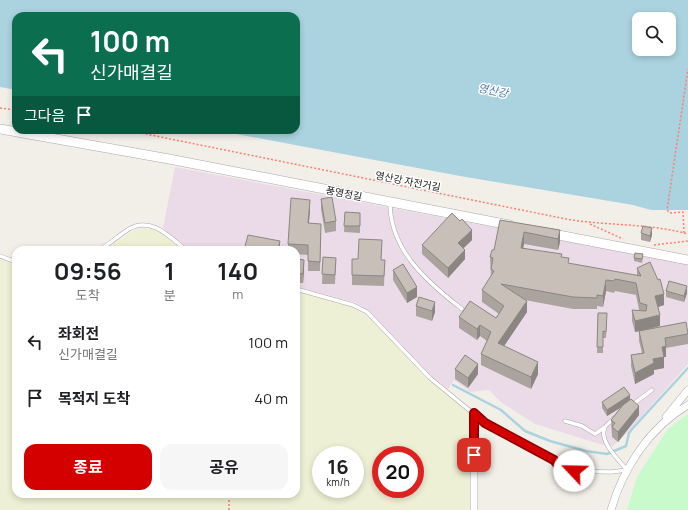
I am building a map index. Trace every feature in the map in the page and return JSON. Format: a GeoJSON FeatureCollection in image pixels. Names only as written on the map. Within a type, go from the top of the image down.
{"type":"FeatureCollection","features":[{"type":"Feature","properties":{"kind":"street","name":"풍영정길"},"geometry":{"type":"LineString","coordinates":[[0,129],[12,131]]}},
{"type":"Feature","properties":{"kind":"street","name":"풍영정길"},"geometry":{"type":"LineString","coordinates":[[27,134],[521,228]]}},
{"type":"Feature","properties":{"kind":"street"},"geometry":{"type":"LineString","coordinates":[[536,231],[688,260]]}},
{"type":"Feature","properties":{"kind":"street"},"geometry":{"type":"LineString","coordinates":[[611,510],[627,470],[659,425],[688,390]]}},
{"type":"Feature","properties":{"kind":"street"},"geometry":{"type":"LineString","coordinates":[[659,425],[688,404]]}},
{"type":"Feature","properties":{"kind":"street"},"geometry":{"type":"LineString","coordinates":[[474,413],[474,510]]}},
{"type":"Feature","properties":{"kind":"lane"},"geometry":{"type":"LineString","coordinates":[[390,202],[391,222],[410,259],[431,285],[462,309]]}},
{"type":"Feature","properties":{"kind":"lane"},"geometry":{"type":"LineString","coordinates":[[105,246],[131,228],[139,225],[154,226],[181,246]]}},
{"type":"Feature","properties":{"kind":"lane"},"geometry":{"type":"LineString","coordinates":[[0,256],[12,260]]}},
{"type":"Feature","properties":{"kind":"lane"},"geometry":{"type":"LineString","coordinates":[[300,290],[353,304],[367,312],[430,378],[485,423],[554,460],[563,471],[611,472],[627,470]]}},
{"type":"Feature","properties":{"kind":"lane"},"geometry":{"type":"LineString","coordinates":[[627,408],[652,390]]}},
{"type":"Feature","properties":{"kind":"lane"},"geometry":{"type":"LineString","coordinates":[[565,421],[582,426],[596,434],[616,417]]}},
{"type":"Feature","properties":{"kind":"lane"},"geometry":{"type":"LineString","coordinates":[[605,427],[604,438],[609,448],[627,470]]}},
{"type":"Feature","properties":{"kind":"path"},"geometry":{"type":"LineString","coordinates":[[684,233],[684,212],[670,213],[667,210],[688,69]]}},
{"type":"Feature","properties":{"kind":"path"},"geometry":{"type":"LineString","coordinates":[[0,108],[12,110]]}},
{"type":"Feature","properties":{"kind":"path","name":"영산강 자전거길"},"geometry":{"type":"LineString","coordinates":[[146,134],[588,223],[641,225],[688,234]]}},
{"type":"Feature","properties":{"kind":"path"},"geometry":{"type":"LineString","coordinates":[[588,223],[624,239]]}},
{"type":"Feature","properties":{"kind":"path"},"geometry":{"type":"LineString","coordinates":[[647,245],[688,241]]}},
{"type":"Feature","properties":{"kind":"path"},"geometry":{"type":"LineString","coordinates":[[229,498],[229,510]]}},
{"type":"Feature","properties":{"kind":"shaded area"},"geometry":{"type":"Polygon","coordinates":[[[175,167],[688,264],[688,364],[627,433],[613,446],[603,445],[535,424],[502,403],[489,390],[470,392],[454,380],[448,389],[431,376],[368,310],[354,302],[300,288],[300,246],[185,246],[163,228],[175,167]]]}},
{"type":"Feature","properties":{"kind":"green space"},"geometry":{"type":"Polygon","coordinates":[[[145,228],[159,231],[178,246],[109,246],[135,230],[145,228]]]}},
{"type":"Feature","properties":{"kind":"green space"},"geometry":{"type":"Polygon","coordinates":[[[0,260],[12,264],[12,498],[300,498],[300,292],[352,307],[364,315],[376,324],[426,378],[467,410],[471,418],[472,510],[0,510],[0,260]]]}},
{"type":"Feature","properties":{"kind":"green space"},"geometry":{"type":"Polygon","coordinates":[[[688,414],[688,510],[627,510],[637,477],[668,429],[688,414]]]}},
{"type":"Feature","properties":{"kind":"water","name":"영산강"},"geometry":{"type":"Polygon","coordinates":[[[0,0],[688,0],[688,210],[651,210],[633,205],[460,176],[236,134],[300,134],[300,12],[12,12],[12,89],[0,87],[0,0]]]}},
{"type":"Feature","properties":{"kind":"building"},"geometry":{"type":"Polygon","coordinates":[[[332,197],[336,221],[325,223],[321,199],[332,197]]]}},
{"type":"Feature","properties":{"kind":"building"},"geometry":{"type":"Polygon","coordinates":[[[291,198],[310,200],[308,223],[321,224],[320,262],[308,261],[308,245],[288,244],[291,198]]]}},
{"type":"Feature","properties":{"kind":"building"},"geometry":{"type":"Polygon","coordinates":[[[345,212],[360,213],[360,226],[344,226],[345,212]]]}},
{"type":"Feature","properties":{"kind":"building"},"geometry":{"type":"Polygon","coordinates":[[[452,213],[460,221],[462,219],[472,230],[458,243],[465,250],[448,268],[422,245],[452,213]]]}},
{"type":"Feature","properties":{"kind":"building"},"geometry":{"type":"Polygon","coordinates":[[[500,220],[560,230],[558,239],[524,232],[521,248],[562,254],[561,257],[569,258],[568,263],[641,276],[637,268],[650,262],[658,280],[660,279],[664,294],[655,296],[660,315],[635,321],[632,310],[646,311],[647,305],[640,303],[636,283],[615,279],[614,281],[606,280],[603,296],[597,295],[597,298],[573,297],[501,284],[527,301],[498,343],[538,362],[531,377],[481,354],[491,332],[480,325],[477,329],[459,317],[470,301],[496,318],[504,306],[482,290],[494,271],[491,269],[493,258],[490,257],[492,250],[494,250],[500,220]]]}},
{"type":"Feature","properties":{"kind":"building"},"geometry":{"type":"Polygon","coordinates":[[[643,226],[652,228],[650,236],[641,233],[643,226]]]}},
{"type":"Feature","properties":{"kind":"building"},"geometry":{"type":"Polygon","coordinates":[[[248,235],[280,241],[279,246],[245,246],[248,235]]]}},
{"type":"Feature","properties":{"kind":"building"},"geometry":{"type":"Polygon","coordinates":[[[359,239],[382,240],[381,260],[385,260],[384,276],[352,275],[352,259],[358,259],[359,239]]]}},
{"type":"Feature","properties":{"kind":"building"},"geometry":{"type":"Polygon","coordinates":[[[635,253],[643,254],[642,259],[634,258],[635,253]]]}},
{"type":"Feature","properties":{"kind":"building"},"geometry":{"type":"Polygon","coordinates":[[[323,257],[336,258],[335,275],[322,274],[323,257]]]}},
{"type":"Feature","properties":{"kind":"building"},"geometry":{"type":"Polygon","coordinates":[[[300,260],[304,260],[303,274],[300,274],[300,260]]]}},
{"type":"Feature","properties":{"kind":"building"},"geometry":{"type":"Polygon","coordinates":[[[403,264],[417,287],[407,293],[393,270],[403,264]]]}},
{"type":"Feature","properties":{"kind":"building"},"geometry":{"type":"Polygon","coordinates":[[[669,281],[687,286],[684,296],[666,291],[669,281]]]}},
{"type":"Feature","properties":{"kind":"building"},"geometry":{"type":"Polygon","coordinates":[[[419,297],[435,302],[432,311],[416,306],[419,297]]]}},
{"type":"Feature","properties":{"kind":"building"},"geometry":{"type":"Polygon","coordinates":[[[598,313],[607,313],[606,332],[603,331],[603,347],[597,347],[598,313]]]}},
{"type":"Feature","properties":{"kind":"building"},"geometry":{"type":"Polygon","coordinates":[[[686,322],[688,334],[665,338],[666,346],[662,347],[664,357],[653,359],[654,363],[635,373],[631,355],[644,353],[639,331],[686,322]]]}},
{"type":"Feature","properties":{"kind":"building"},"geometry":{"type":"Polygon","coordinates":[[[465,355],[478,364],[468,378],[455,369],[465,355]]]}},
{"type":"Feature","properties":{"kind":"building"},"geometry":{"type":"Polygon","coordinates":[[[624,387],[630,395],[607,410],[602,402],[624,387]]]}},
{"type":"Feature","properties":{"kind":"building"},"geometry":{"type":"Polygon","coordinates":[[[631,399],[639,406],[618,432],[612,427],[615,423],[611,420],[623,405],[631,399]]]}},
{"type":"Feature","properties":{"kind":"waterway"},"geometry":{"type":"LineString","coordinates":[[453,385],[501,410],[525,431],[550,441],[586,451],[607,454],[626,446],[629,433],[688,368]]}},
{"type":"Feature","properties":{"kind":"route"},"geometry":{"type":"LineString","coordinates":[[474,455],[474,413],[485,423],[554,460],[563,471],[574,471]]}}]}
